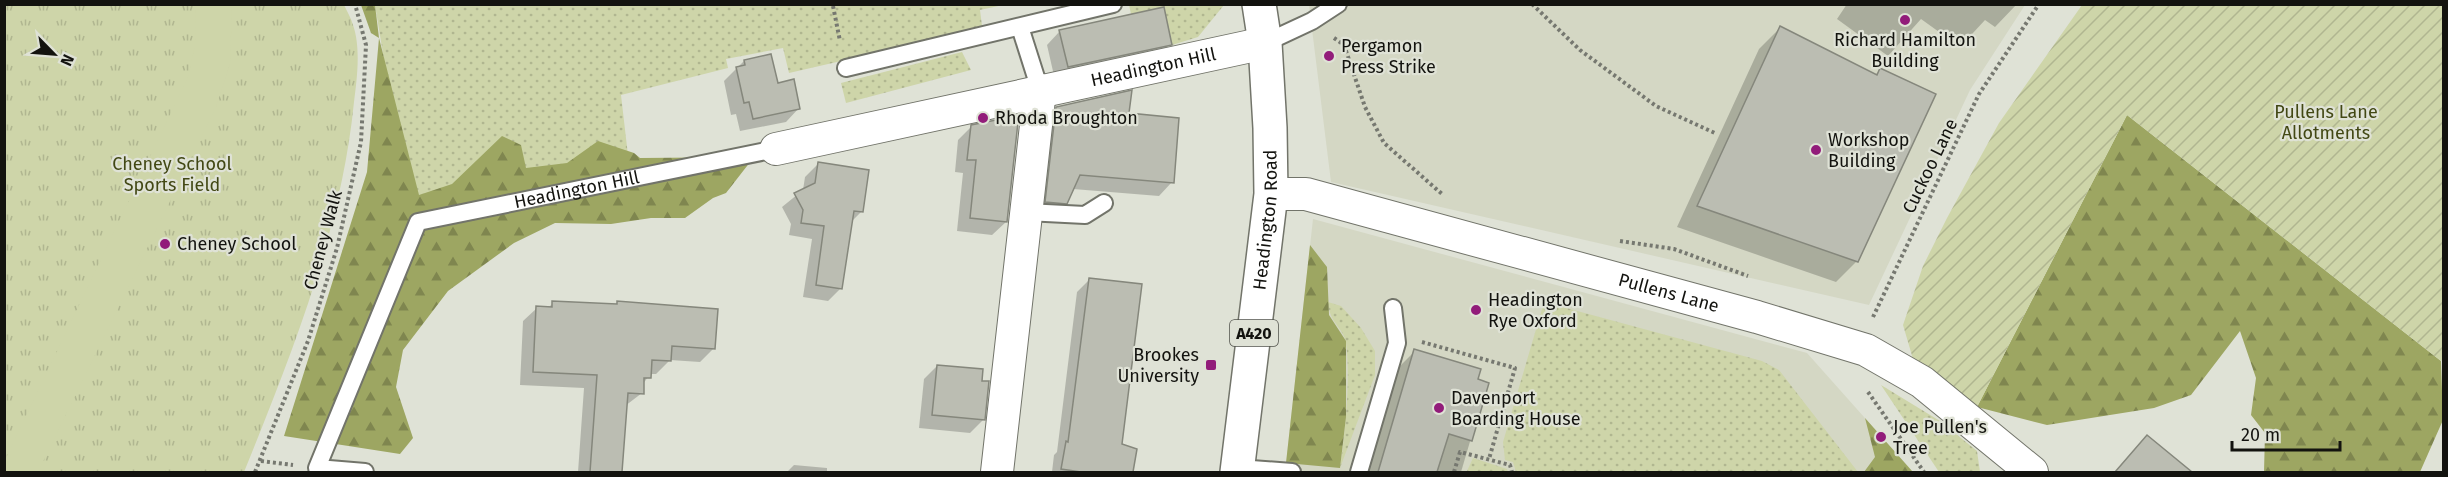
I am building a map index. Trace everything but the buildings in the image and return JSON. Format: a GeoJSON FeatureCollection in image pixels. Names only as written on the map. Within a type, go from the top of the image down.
{"type":"FeatureCollection","features":[{"type":"Feature","properties":{"kind":"main road","name":"Headington Road"},"geometry":{"type":"LineString","coordinates":[[1237,470],[1270,194],[1270,128],[1265,43],[1259,4]]}},
{"type":"Feature","properties":{"kind":"street","name":"Headington Hill"},"geometry":{"type":"LineString","coordinates":[[776,149],[1265,43]]}},
{"type":"Feature","properties":{"kind":"street"},"geometry":{"type":"LineString","coordinates":[[997,472],[1040,90]]}},
{"type":"Feature","properties":{"kind":"street","name":"Pullens Lane"},"geometry":{"type":"LineString","coordinates":[[1270,194],[1306,194],[1826,336],[1866,350],[1922,382],[2032,472]]}},
{"type":"Feature","properties":{"kind":"lane"},"geometry":{"type":"LineString","coordinates":[[846,68],[1113,4]]}},
{"type":"Feature","properties":{"kind":"lane"},"geometry":{"type":"LineString","coordinates":[[1265,43],[1312,21],[1338,4]]}},
{"type":"Feature","properties":{"kind":"lane"},"geometry":{"type":"LineString","coordinates":[[1020,27],[1040,90]]}},
{"type":"Feature","properties":{"kind":"lane","name":"Headington Hill"},"geometry":{"type":"LineString","coordinates":[[365,472],[317,468],[418,222],[776,149]]}},
{"type":"Feature","properties":{"kind":"lane"},"geometry":{"type":"LineString","coordinates":[[1026,212],[1085,216],[1104,203]]}},
{"type":"Feature","properties":{"kind":"lane"},"geometry":{"type":"LineString","coordinates":[[1359,472],[1397,343],[1393,308]]}},
{"type":"Feature","properties":{"kind":"lane"},"geometry":{"type":"LineString","coordinates":[[1237,470],[1292,472]]}},
{"type":"Feature","properties":{"kind":"path","name":"Cheney Walk"},"geometry":{"type":"LineString","coordinates":[[255,472],[308,341],[337,248],[361,142],[366,45],[355,4]]}},
{"type":"Feature","properties":{"kind":"path"},"geometry":{"type":"LineString","coordinates":[[1532,4],[1580,50],[1656,106],[1717,134]]}},
{"type":"Feature","properties":{"kind":"path","name":"Cuckoo Lane"},"geometry":{"type":"LineString","coordinates":[[1866,350],[1873,316],[1979,94],[2039,4]]}},
{"type":"Feature","properties":{"kind":"path"},"geometry":{"type":"LineString","coordinates":[[833,6],[846,68]]}},
{"type":"Feature","properties":{"kind":"path"},"geometry":{"type":"LineString","coordinates":[[1312,21],[1344,45],[1365,106],[1384,143],[1446,198]]}},
{"type":"Feature","properties":{"kind":"path"},"geometry":{"type":"LineString","coordinates":[[1617,241],[1674,249],[1759,280]]}},
{"type":"Feature","properties":{"kind":"path"},"geometry":{"type":"LineString","coordinates":[[1862,313],[1873,316]]}},
{"type":"Feature","properties":{"kind":"path"},"geometry":{"type":"LineString","coordinates":[[1396,335],[1515,368],[1489,459]]}},
{"type":"Feature","properties":{"kind":"path"},"geometry":{"type":"LineString","coordinates":[[1861,383],[1924,472]]}},
{"type":"Feature","properties":{"kind":"path"},"geometry":{"type":"LineString","coordinates":[[1454,472],[1460,452],[1510,465],[1512,472]]}},
{"type":"Feature","properties":{"kind":"shaded area"},"geometry":{"type":"Polygon","coordinates":[[[1309,5],[2025,5],[1970,90],[1869,305],[1331,182],[1309,5]]]}},
{"type":"Feature","properties":{"kind":"shaded area","name":"Headington Rye Oxford"},"geometry":{"type":"Polygon","coordinates":[[[1313,219],[1807,353],[1913,472],[1285,472],[1313,219]]]}},
{"type":"Feature","properties":{"kind":"green space","name":"Cheney School Sports Field"},"geometry":{"type":"Polygon","coordinates":[[[4,5],[344,5],[355,34],[358,64],[348,150],[338,198],[312,291],[280,382],[244,472],[5,472],[4,5]]]}},
{"type":"Feature","properties":{"kind":"green space"},"geometry":{"type":"Polygon","coordinates":[[[196,5],[232,5],[230,64],[216,107],[38,472],[5,472],[5,460],[188,77],[195,45],[196,5]]]}},
{"type":"Feature","properties":{"kind":"green space"},"geometry":{"type":"Polygon","coordinates":[[[361,5],[375,5],[379,38],[371,33],[361,5]]]}},
{"type":"Feature","properties":{"kind":"green space"},"geometry":{"type":"Polygon","coordinates":[[[375,5],[1003,5],[980,10],[982,26],[976,30],[789,73],[783,48],[726,59],[728,68],[621,95],[629,164],[409,212],[375,5]]]}},
{"type":"Feature","properties":{"kind":"green space"},"geometry":{"type":"Polygon","coordinates":[[[1129,5],[1224,5],[1198,37],[1172,45],[1164,7],[1131,14],[1129,5]]]}},
{"type":"Feature","properties":{"kind":"green space","name":"Pullens Lane Allotments"},"geometry":{"type":"Polygon","coordinates":[[[2082,5],[2443,5],[2444,358],[2441,361],[2127,115],[1977,407],[1913,359],[1903,325],[1923,266],[1999,123],[2082,5]]]}},
{"type":"Feature","properties":{"kind":"green space"},"geometry":{"type":"Polygon","coordinates":[[[379,38],[419,195],[452,184],[502,136],[521,145],[526,168],[567,163],[598,141],[634,153],[640,158],[754,157],[726,193],[713,198],[685,218],[651,218],[611,224],[555,223],[514,243],[448,291],[403,350],[396,387],[413,438],[400,454],[284,436],[367,172],[379,38]]]}},
{"type":"Feature","properties":{"kind":"green space"},"geometry":{"type":"Polygon","coordinates":[[[962,52],[971,70],[846,103],[841,83],[962,52]]]}},
{"type":"Feature","properties":{"kind":"green space"},"geometry":{"type":"Polygon","coordinates":[[[2127,115],[2441,361],[2443,420],[2420,472],[2264,472],[2265,433],[2251,415],[2256,378],[2240,331],[2191,395],[2154,408],[2047,425],[1977,407],[2127,115]]]}},
{"type":"Feature","properties":{"kind":"green space"},"geometry":{"type":"Polygon","coordinates":[[[1310,245],[1327,267],[1329,315],[1346,341],[1346,417],[1340,468],[1286,463],[1310,245]]]}},
{"type":"Feature","properties":{"kind":"green space"},"geometry":{"type":"Polygon","coordinates":[[[1328,302],[1341,306],[1361,328],[1375,351],[1375,375],[1340,468],[1347,406],[1346,343],[1331,315],[1328,302]]]}},
{"type":"Feature","properties":{"kind":"green space"},"geometry":{"type":"Polygon","coordinates":[[[1544,302],[1762,361],[1779,370],[1858,472],[1516,472],[1513,462],[1505,460],[1503,442],[1544,302]]]}},
{"type":"Feature","properties":{"kind":"green space"},"geometry":{"type":"Polygon","coordinates":[[[1881,385],[1940,421],[1977,451],[1980,472],[1939,472],[1881,385]]]}},
{"type":"Feature","properties":{"kind":"green space"},"geometry":{"type":"Polygon","coordinates":[[[1865,418],[1913,472],[1864,472],[1875,457],[1865,418]]]}},
{"type":"Feature","properties":{"kind":"green space"},"geometry":{"type":"Polygon","coordinates":[[[1473,458],[1507,469],[1508,472],[1467,471],[1473,458]]]}},
{"type":"Feature","properties":{"kind":"place","name":"Richard Hamilton Building"},"geometry":{"type":"Point","coordinates":[1905,20]}},
{"type":"Feature","properties":{"kind":"place","name":"Pergamon Press Strike"},"geometry":{"type":"Point","coordinates":[1329,56]}},
{"type":"Feature","properties":{"kind":"place","name":"Rhoda Broughton"},"geometry":{"type":"Point","coordinates":[983,118]}},
{"type":"Feature","properties":{"kind":"place","name":"Workshop Building"},"geometry":{"type":"Point","coordinates":[1816,150]}},
{"type":"Feature","properties":{"kind":"place","name":"Cheney School"},"geometry":{"type":"Point","coordinates":[165,244]}},
{"type":"Feature","properties":{"kind":"place","name":"Headington Rye Oxford"},"geometry":{"type":"Point","coordinates":[1476,310]}},
{"type":"Feature","properties":{"kind":"place","name":"Brookes University"},"geometry":{"type":"Point","coordinates":[1211,365]}},
{"type":"Feature","properties":{"kind":"place","name":"Davenport Boarding House"},"geometry":{"type":"Point","coordinates":[1439,408]}},
{"type":"Feature","properties":{"kind":"place","name":"Joe Pullen's Tree"},"geometry":{"type":"Point","coordinates":[1881,437]}}]}
